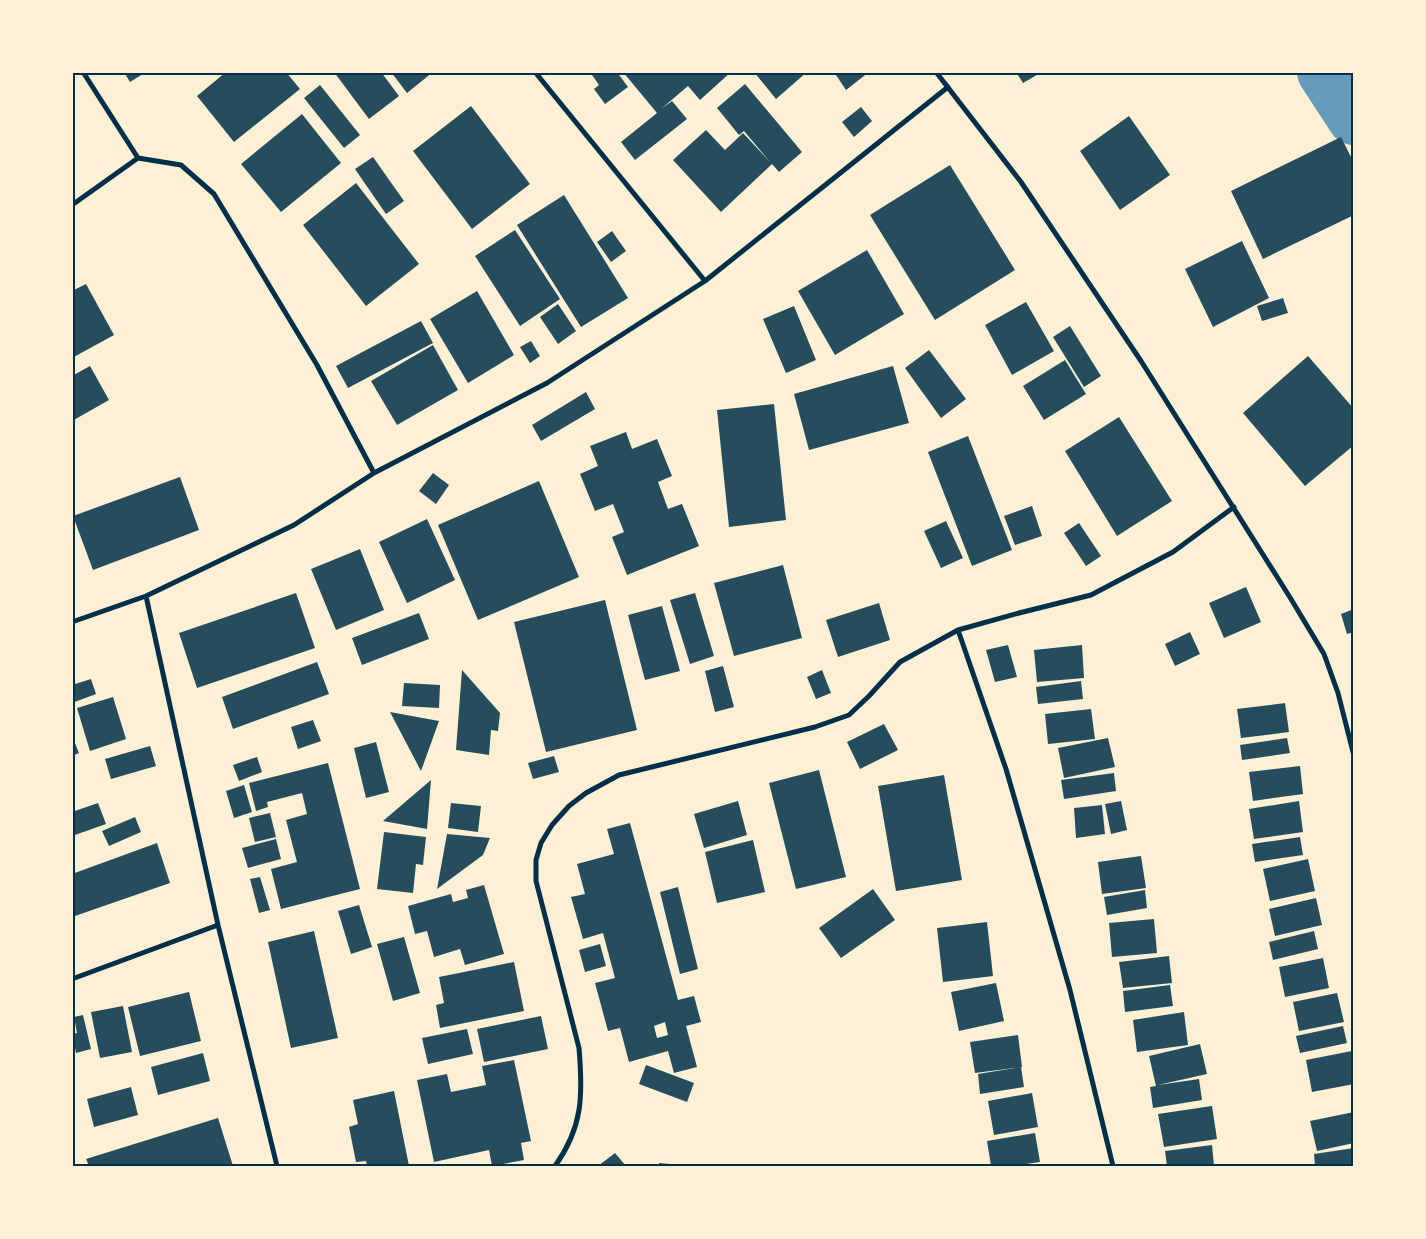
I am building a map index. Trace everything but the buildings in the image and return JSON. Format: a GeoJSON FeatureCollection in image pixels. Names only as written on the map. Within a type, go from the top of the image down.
{"type":"FeatureCollection","features":[{"type":"Feature","properties":{"kind":"street"},"geometry":{"type":"LineString","coordinates":[[83,72],[138,158]]}},
{"type":"Feature","properties":{"kind":"street"},"geometry":{"type":"LineString","coordinates":[[536,72],[705,281]]}},
{"type":"Feature","properties":{"kind":"street"},"geometry":{"type":"LineString","coordinates":[[936,72],[1021,182],[1141,361],[1234,507],[1324,654],[1338,693],[1354,756]]}},
{"type":"Feature","properties":{"kind":"street"},"geometry":{"type":"LineString","coordinates":[[72,622],[146,596],[294,525],[374,473],[547,383],[705,281],[948,88]]}},
{"type":"Feature","properties":{"kind":"street"},"geometry":{"type":"LineString","coordinates":[[72,205],[138,158],[181,165],[214,194],[317,365],[374,473]]}},
{"type":"Feature","properties":{"kind":"street"},"geometry":{"type":"LineString","coordinates":[[555,1166],[563,1155],[577,1127],[581,1098],[581,1074],[579,1048],[536,881],[536,860],[542,843],[552,825],[569,806],[586,793],[619,775],[815,727],[849,715],[900,662],[958,630],[1091,595],[1173,552],[1234,507]]}},
{"type":"Feature","properties":{"kind":"street"},"geometry":{"type":"LineString","coordinates":[[146,596],[218,925],[277,1166]]}},
{"type":"Feature","properties":{"kind":"street"},"geometry":{"type":"LineString","coordinates":[[958,630],[1006,769],[1070,990],[1113,1166]]}},
{"type":"Feature","properties":{"kind":"street"},"geometry":{"type":"LineString","coordinates":[[72,980],[218,925]]}},
{"type":"Feature","properties":{"kind":"waterway"},"geometry":{"type":"LineString","coordinates":[[1324,72],[1354,118]]}}]}
